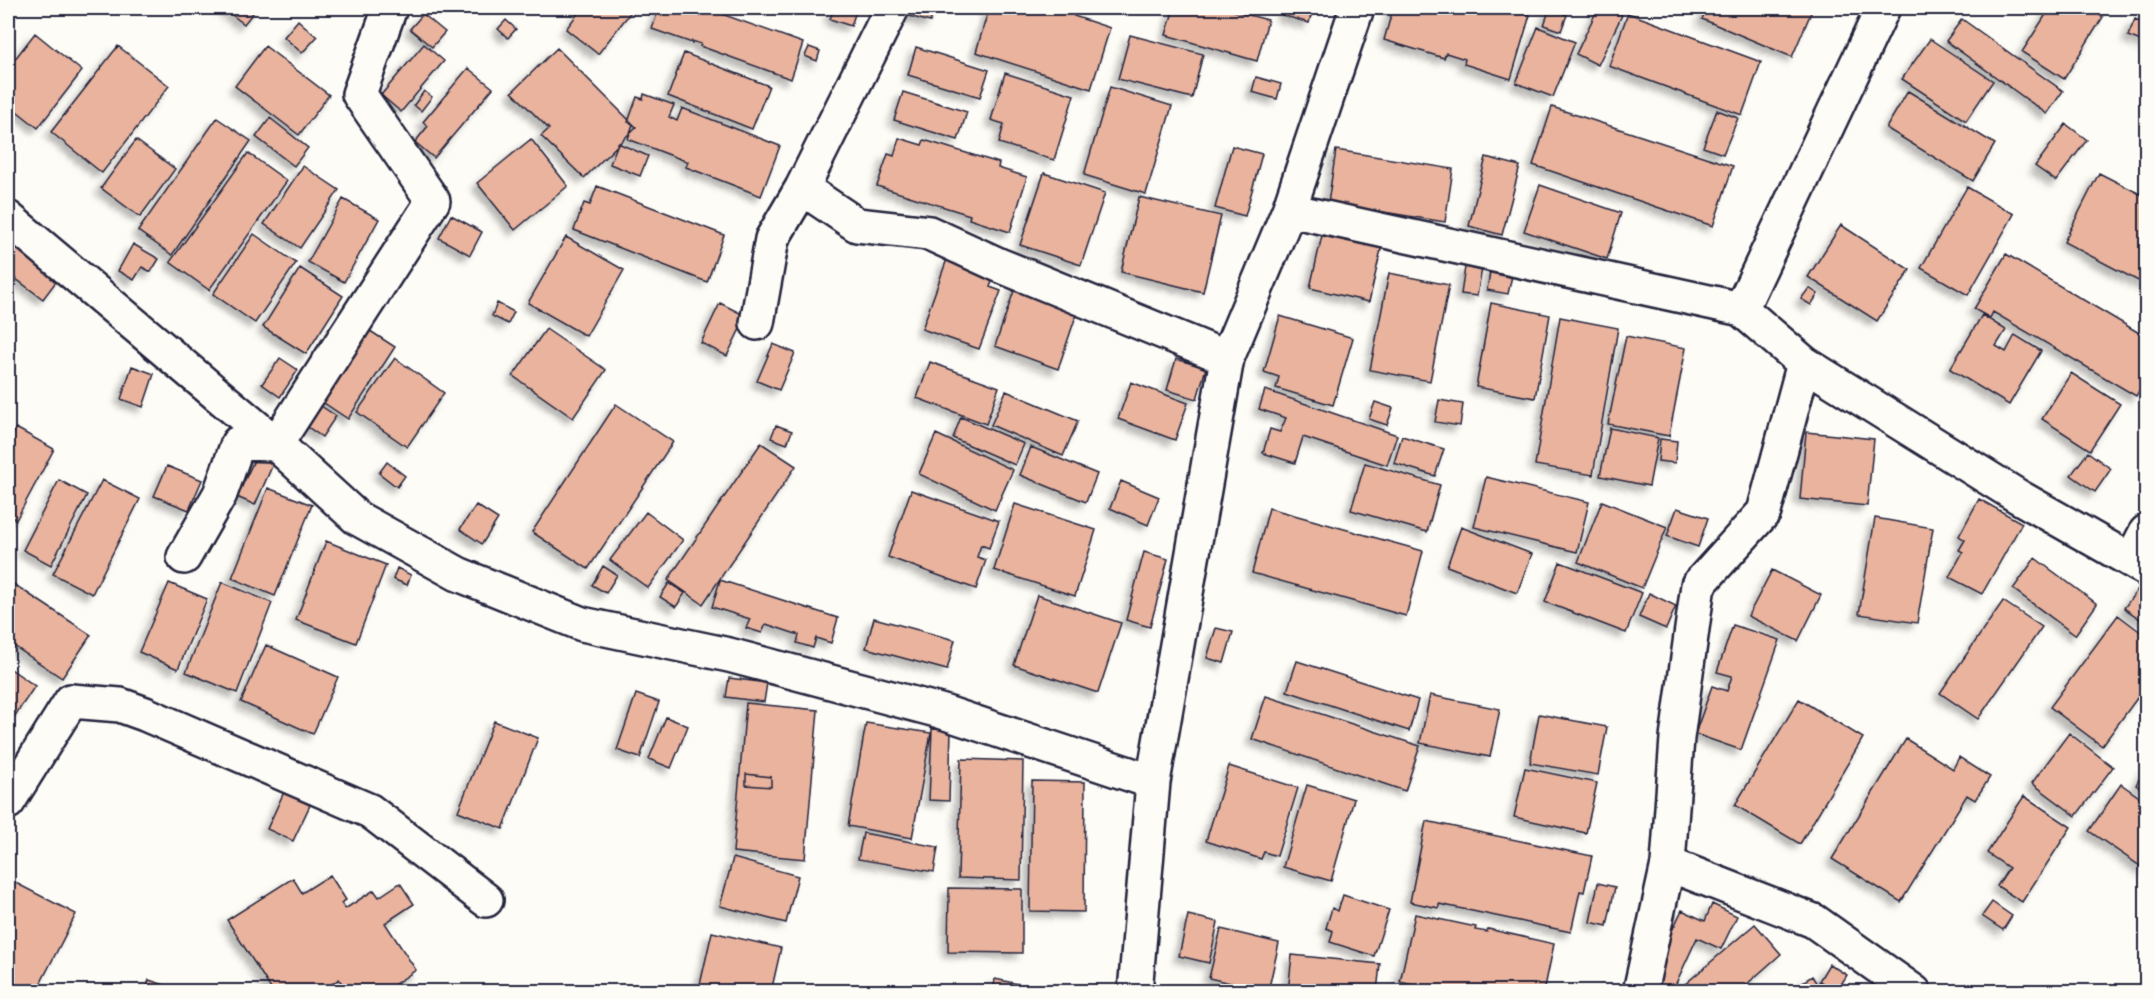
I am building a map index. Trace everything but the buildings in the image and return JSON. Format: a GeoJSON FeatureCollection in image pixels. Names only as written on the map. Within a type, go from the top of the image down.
{"type":"FeatureCollection","features":[{"type":"Feature","properties":{"kind":"street"},"geometry":{"type":"LineString","coordinates":[[276,444],[434,201],[359,94],[390,8]]}},
{"type":"Feature","properties":{"kind":"street"},"geometry":{"type":"LineString","coordinates":[[757,323],[772,239],[802,188],[892,8]]}},
{"type":"Feature","properties":{"kind":"street"},"geometry":{"type":"LineString","coordinates":[[1136,992],[1153,782],[1227,358],[1289,210],[1357,8]]}},
{"type":"Feature","properties":{"kind":"street"},"geometry":{"type":"LineString","coordinates":[[1741,309],[1883,8]]}},
{"type":"Feature","properties":{"kind":"street"},"geometry":{"type":"LineString","coordinates":[[802,188],[857,225],[929,233],[999,265],[1227,358]]}},
{"type":"Feature","properties":{"kind":"street"},"geometry":{"type":"LineString","coordinates":[[1289,210],[1741,309],[1804,363],[2019,497],[2142,553]]}},
{"type":"Feature","properties":{"kind":"street"},"geometry":{"type":"LineString","coordinates":[[8,218],[276,444],[357,518],[458,574],[582,624],[729,656],[940,711],[1153,782]]}},
{"type":"Feature","properties":{"kind":"street"},"geometry":{"type":"LineString","coordinates":[[1640,992],[1668,864],[1677,738],[1698,585],[1764,512],[1804,363]]}},
{"type":"Feature","properties":{"kind":"street"},"geometry":{"type":"LineString","coordinates":[[184,557],[220,494],[238,443],[276,444]]}},
{"type":"Feature","properties":{"kind":"street"},"geometry":{"type":"LineString","coordinates":[[8,802],[71,700],[120,705],[370,812],[486,900]]}},
{"type":"Feature","properties":{"kind":"street"},"geometry":{"type":"LineString","coordinates":[[1668,864],[1814,921],[1914,992]]}}]}
